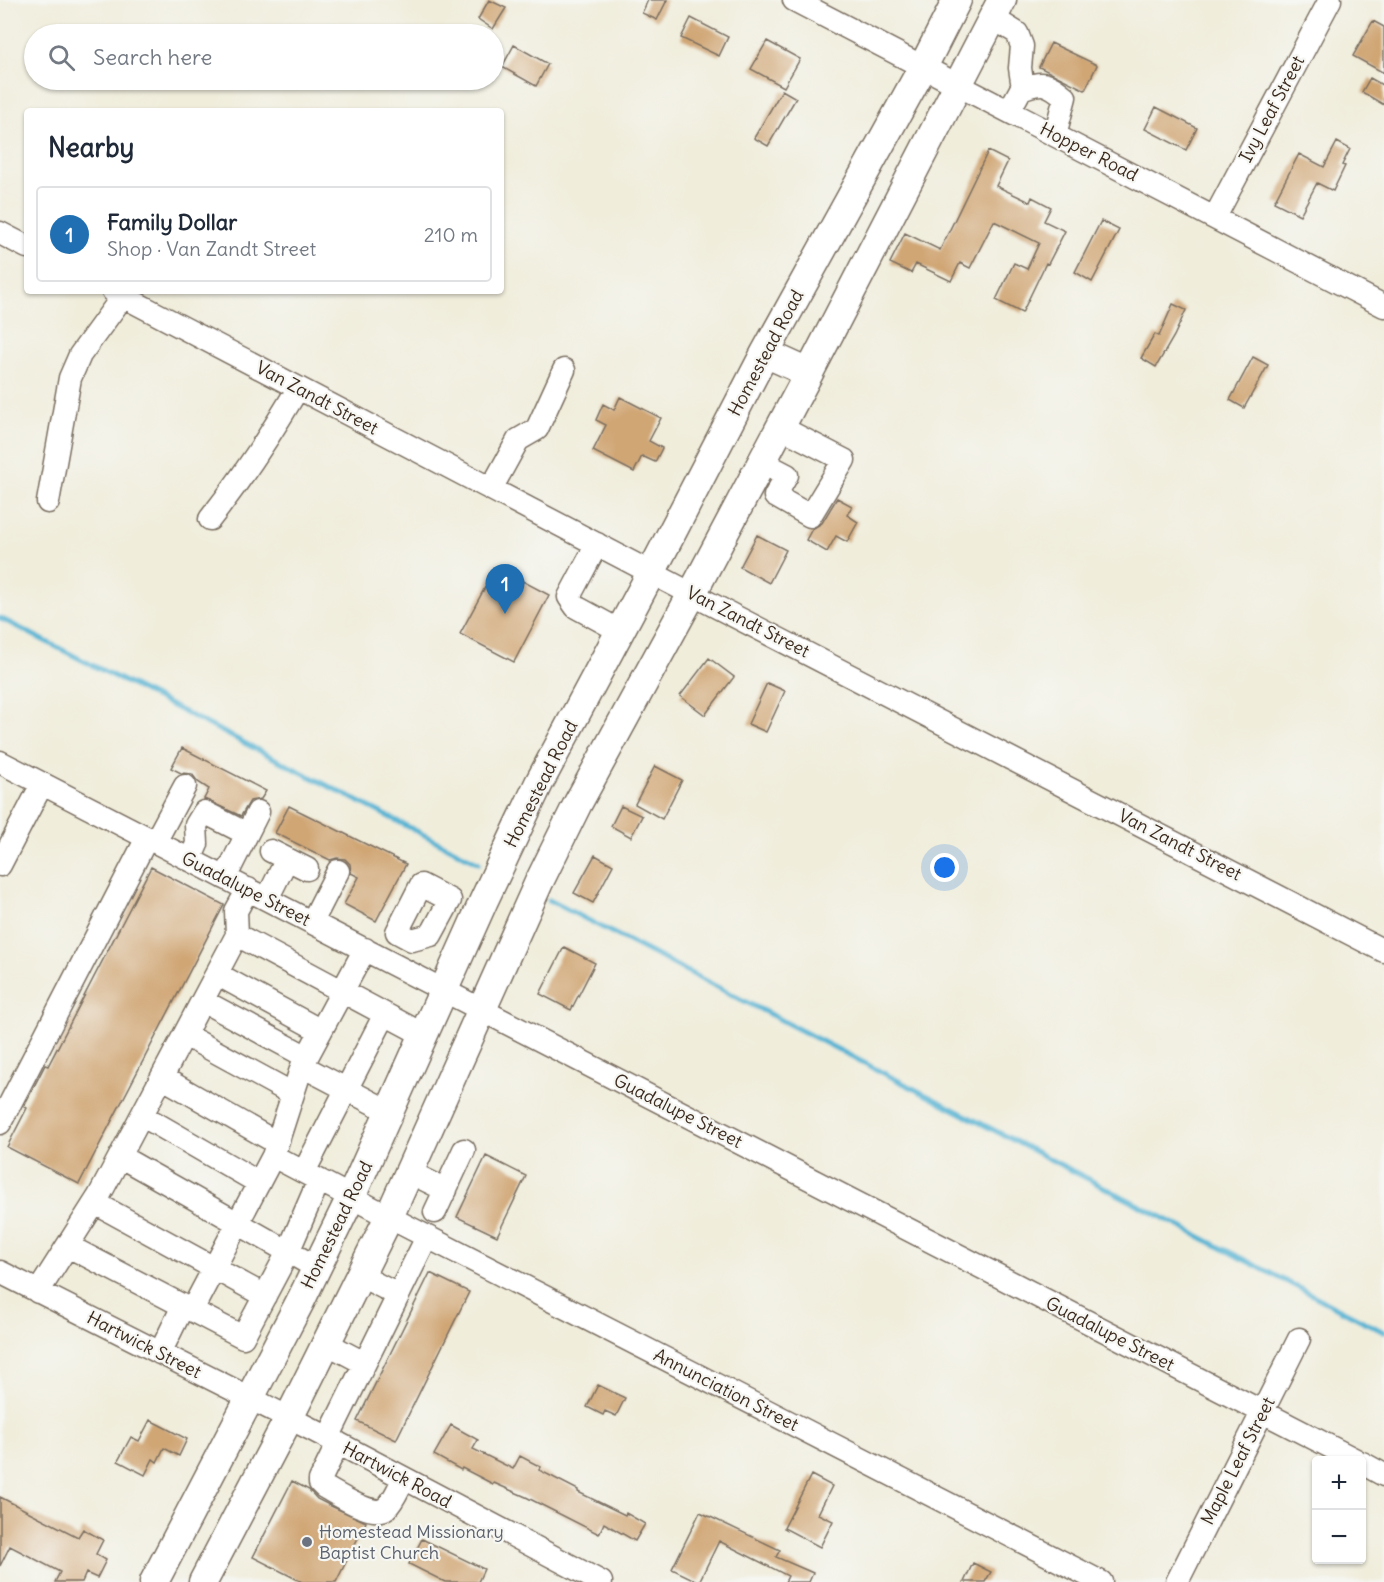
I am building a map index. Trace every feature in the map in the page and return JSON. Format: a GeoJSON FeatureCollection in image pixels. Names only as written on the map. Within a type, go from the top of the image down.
{"type":"FeatureCollection","features":[{"type":"Feature","properties":{"kind":"main road","name":"Homestead Road"},"geometry":{"type":"LineString","coordinates":[[154,1582],[317,1268],[539,783],[765,354],[923,67],[957,0]]}},
{"type":"Feature","properties":{"kind":"main road"},"geometry":{"type":"LineString","coordinates":[[204,1582],[289,1418],[388,1217],[539,882],[578,803],[762,462],[793,434],[809,373],[998,9]]}},
{"type":"Feature","properties":{"kind":"main road"},"geometry":{"type":"LineString","coordinates":[[765,354],[809,373]]}},
{"type":"Feature","properties":{"kind":"main road"},"geometry":{"type":"LineString","coordinates":[[539,783],[578,803]]}},
{"type":"Feature","properties":{"kind":"street","name":"Hopper Road"},"geometry":{"type":"LineString","coordinates":[[794,0],[1384,306]]}},
{"type":"Feature","properties":{"kind":"street","name":"Ivy Leaf Street"},"geometry":{"type":"LineString","coordinates":[[1215,217],[1330,0]]}},
{"type":"Feature","properties":{"kind":"street"},"geometry":{"type":"LineString","coordinates":[[998,9],[1017,33],[1022,46],[1020,68],[1023,88]]}},
{"type":"Feature","properties":{"kind":"street"},"geometry":{"type":"LineString","coordinates":[[1009,111],[1023,88],[1037,83],[1050,84],[1065,96],[1055,135]]}},
{"type":"Feature","properties":{"kind":"street"},"geometry":{"type":"LineString","coordinates":[[0,233],[24,245]]}},
{"type":"Feature","properties":{"kind":"street"},"geometry":{"type":"LineString","coordinates":[[48,502],[70,378],[80,355],[118,294]]}},
{"type":"Feature","properties":{"kind":"street","name":"Van Zandt Street"},"geometry":{"type":"LineString","coordinates":[[118,294],[651,573],[1384,951]]}},
{"type":"Feature","properties":{"kind":"street"},"geometry":{"type":"LineString","coordinates":[[491,489],[518,440],[537,429],[564,370]]}},
{"type":"Feature","properties":{"kind":"street"},"geometry":{"type":"LineString","coordinates":[[210,519],[250,467],[298,388]]}},
{"type":"Feature","properties":{"kind":"street"},"geometry":{"type":"LineString","coordinates":[[793,434],[844,460],[810,516],[775,496],[787,475],[793,434]]}},
{"type":"Feature","properties":{"kind":"street"},"geometry":{"type":"LineString","coordinates":[[762,462],[787,475]]}},
{"type":"Feature","properties":{"kind":"street"},"geometry":{"type":"LineString","coordinates":[[597,544],[569,597],[576,607],[620,631]]}},
{"type":"Feature","properties":{"kind":"street","name":"Guadalupe Street"},"geometry":{"type":"LineString","coordinates":[[0,762],[1346,1456]]}},
{"type":"Feature","properties":{"kind":"street"},"geometry":{"type":"LineString","coordinates":[[0,865],[42,784]]}},
{"type":"Feature","properties":{"kind":"street"},"geometry":{"type":"LineString","coordinates":[[0,1123],[151,840],[185,786]]}},
{"type":"Feature","properties":{"kind":"street"},"geometry":{"type":"LineString","coordinates":[[190,860],[197,844],[196,825],[204,812],[247,834]]}},
{"type":"Feature","properties":{"kind":"street"},"geometry":{"type":"LineString","coordinates":[[225,878],[258,812]]}},
{"type":"Feature","properties":{"kind":"street"},"geometry":{"type":"LineString","coordinates":[[38,1292],[95,1203],[163,1078],[237,935],[236,911],[257,894],[288,860]]}},
{"type":"Feature","properties":{"kind":"street"},"geometry":{"type":"LineString","coordinates":[[312,922],[338,871]]}},
{"type":"Feature","properties":{"kind":"street"},"geometry":{"type":"LineString","coordinates":[[421,885],[450,900],[442,914],[431,935],[412,940],[397,932],[421,885]]}},
{"type":"Feature","properties":{"kind":"street"},"geometry":{"type":"LineString","coordinates":[[442,914],[471,929]]}},
{"type":"Feature","properties":{"kind":"street"},"geometry":{"type":"LineString","coordinates":[[237,935],[424,1035]]}},
{"type":"Feature","properties":{"kind":"street"},"geometry":{"type":"LineString","coordinates":[[390,962],[404,936]]}},
{"type":"Feature","properties":{"kind":"street"},"geometry":{"type":"LineString","coordinates":[[160,1353],[214,1269],[259,1183],[275,1149],[305,1062],[365,949]]}},
{"type":"Feature","properties":{"kind":"street"},"geometry":{"type":"LineString","coordinates":[[217,974],[321,1031]]}},
{"type":"Feature","properties":{"kind":"street"},"geometry":{"type":"LineString","coordinates":[[203,1001],[346,1089],[390,1112]]}},
{"type":"Feature","properties":{"kind":"street"},"geometry":{"type":"LineString","coordinates":[[68,1246],[243,1337],[288,1252],[312,1176],[346,1089],[384,1014]]}},
{"type":"Feature","properties":{"kind":"street"},"geometry":{"type":"LineString","coordinates":[[185,1035],[294,1094]]}},
{"type":"Feature","properties":{"kind":"street","name":"Annunciation Street"},"geometry":{"type":"LineString","coordinates":[[163,1078],[275,1149],[312,1176],[388,1217],[1101,1582]]}},
{"type":"Feature","properties":{"kind":"street"},"geometry":{"type":"LineString","coordinates":[[143,1116],[259,1183]]}},
{"type":"Feature","properties":{"kind":"street"},"geometry":{"type":"LineString","coordinates":[[435,1212],[465,1150]]}},
{"type":"Feature","properties":{"kind":"street"},"geometry":{"type":"LineString","coordinates":[[121,1157],[317,1268]]}},
{"type":"Feature","properties":{"kind":"street"},"geometry":{"type":"LineString","coordinates":[[409,1172],[446,1190]]}},
{"type":"Feature","properties":{"kind":"street"},"geometry":{"type":"LineString","coordinates":[[95,1203],[265,1296]]}},
{"type":"Feature","properties":{"kind":"street"},"geometry":{"type":"LineString","coordinates":[[404,1478],[388,1506],[383,1510],[375,1511],[344,1498],[320,1483],[333,1441],[364,1363],[427,1237]]}},
{"type":"Feature","properties":{"kind":"street","name":"Hartwick Street"},"geometry":{"type":"LineString","coordinates":[[0,1272],[289,1418]]}},
{"type":"Feature","properties":{"kind":"street"},"geometry":{"type":"LineString","coordinates":[[359,1275],[398,1295]]}},
{"type":"Feature","properties":{"kind":"street","name":"Maple Leaf Street"},"geometry":{"type":"LineString","coordinates":[[1177,1582],[1299,1339]]}},
{"type":"Feature","properties":{"kind":"street"},"geometry":{"type":"LineString","coordinates":[[326,1343],[364,1363]]}},
{"type":"Feature","properties":{"kind":"street","name":"Hartwick Road"},"geometry":{"type":"LineString","coordinates":[[289,1418],[601,1582]]}},
{"type":"Feature","properties":{"kind":"street"},"geometry":{"type":"LineString","coordinates":[[1366,1465],[1384,1475]]}},
{"type":"Feature","properties":{"kind":"building"},"geometry":{"type":"Polygon","coordinates":[[[489,0],[506,8],[496,24],[486,24],[478,19],[489,0]]]}},
{"type":"Feature","properties":{"kind":"building"},"geometry":{"type":"Polygon","coordinates":[[[648,0],[667,0],[657,20],[642,13],[648,0]]]}},
{"type":"Feature","properties":{"kind":"building"},"geometry":{"type":"Polygon","coordinates":[[[691,18],[728,37],[719,56],[681,38],[691,18]]]}},
{"type":"Feature","properties":{"kind":"building"},"geometry":{"type":"Polygon","coordinates":[[[1373,21],[1384,27],[1384,73],[1353,56],[1373,21]]]}},
{"type":"Feature","properties":{"kind":"building"},"geometry":{"type":"Polygon","coordinates":[[[767,41],[800,59],[784,87],[751,69],[767,41]]]}},
{"type":"Feature","properties":{"kind":"building"},"geometry":{"type":"Polygon","coordinates":[[[1051,43],[1097,65],[1085,90],[1039,67],[1051,43]]]}},
{"type":"Feature","properties":{"kind":"building"},"geometry":{"type":"Polygon","coordinates":[[[514,45],[548,64],[536,86],[504,68],[504,63],[514,45]]]}},
{"type":"Feature","properties":{"kind":"building"},"geometry":{"type":"Polygon","coordinates":[[[1370,78],[1384,86],[1384,105],[1362,92],[1370,78]]]}},
{"type":"Feature","properties":{"kind":"building"},"geometry":{"type":"Polygon","coordinates":[[[782,90],[796,98],[768,146],[754,138],[782,90]]]}},
{"type":"Feature","properties":{"kind":"building"},"geometry":{"type":"Polygon","coordinates":[[[1156,107],[1197,128],[1186,150],[1145,129],[1156,107]]]}},
{"type":"Feature","properties":{"kind":"building"},"geometry":{"type":"Polygon","coordinates":[[[1337,142],[1350,149],[1333,191],[1317,183],[1300,215],[1274,202],[1299,154],[1324,167],[1337,142]]]}},
{"type":"Feature","properties":{"kind":"building"},"geometry":{"type":"Polygon","coordinates":[[[988,151],[1008,161],[996,186],[1030,202],[1032,197],[1051,207],[1044,221],[1065,231],[1048,264],[1046,263],[1022,313],[996,300],[1014,263],[1027,269],[1039,243],[994,221],[970,268],[960,263],[951,281],[916,264],[911,273],[890,263],[905,233],[940,250],[988,151]]]}},
{"type":"Feature","properties":{"kind":"building"},"geometry":{"type":"Polygon","coordinates":[[[1101,221],[1119,230],[1092,282],[1075,272],[1101,221]]]}},
{"type":"Feature","properties":{"kind":"building"},"geometry":{"type":"Polygon","coordinates":[[[1173,304],[1186,310],[1156,367],[1141,358],[1155,334],[1159,336],[1173,304]]]}},
{"type":"Feature","properties":{"kind":"building"},"geometry":{"type":"Polygon","coordinates":[[[1253,357],[1268,365],[1244,408],[1230,400],[1253,357]]]}},
{"type":"Feature","properties":{"kind":"building"},"geometry":{"type":"Polygon","coordinates":[[[620,397],[661,418],[649,441],[662,448],[655,462],[642,456],[634,472],[593,451],[606,425],[596,420],[603,404],[614,410],[620,397]]]}},
{"type":"Feature","properties":{"kind":"building"},"geometry":{"type":"Polygon","coordinates":[[[837,498],[852,506],[847,515],[858,522],[847,542],[836,536],[827,552],[806,540],[812,529],[822,523],[837,498]]]}},
{"type":"Feature","properties":{"kind":"building"},"geometry":{"type":"Polygon","coordinates":[[[757,535],[786,550],[769,583],[740,567],[757,535]]]}},
{"type":"Feature","properties":{"kind":"building"},"geometry":{"type":"Polygon","coordinates":[[[496,567],[549,595],[514,662],[460,634],[496,567]]]}},
{"type":"Feature","properties":{"kind":"building"},"geometry":{"type":"Polygon","coordinates":[[[709,658],[734,677],[705,715],[680,696],[709,658]]]}},
{"type":"Feature","properties":{"kind":"building"},"geometry":{"type":"Polygon","coordinates":[[[767,683],[785,691],[766,732],[748,724],[767,683]]]}},
{"type":"Feature","properties":{"kind":"building"},"geometry":{"type":"Polygon","coordinates":[[[182,748],[266,791],[261,799],[250,801],[241,816],[204,799],[209,789],[198,782],[192,774],[181,773],[171,768],[182,748]]]}},
{"type":"Feature","properties":{"kind":"building"},"geometry":{"type":"Polygon","coordinates":[[[655,766],[682,780],[662,819],[635,804],[655,766]]]}},
{"type":"Feature","properties":{"kind":"building"},"geometry":{"type":"Polygon","coordinates":[[[289,806],[406,864],[376,921],[344,904],[359,877],[351,873],[350,864],[345,859],[330,860],[275,833],[289,806]]]}},
{"type":"Feature","properties":{"kind":"building"},"geometry":{"type":"Polygon","coordinates":[[[621,806],[642,816],[631,837],[611,826],[621,806]]]}},
{"type":"Feature","properties":{"kind":"building"},"geometry":{"type":"Polygon","coordinates":[[[595,855],[613,865],[593,903],[574,893],[595,855]]]}},
{"type":"Feature","properties":{"kind":"building"},"geometry":{"type":"Polygon","coordinates":[[[151,867],[224,905],[79,1184],[7,1147],[27,1108],[24,1106],[45,1065],[48,1066],[151,867]]]}},
{"type":"Feature","properties":{"kind":"building"},"geometry":{"type":"Polygon","coordinates":[[[564,947],[595,963],[571,1010],[540,994],[564,947]]]}},
{"type":"Feature","properties":{"kind":"building"},"geometry":{"type":"Polygon","coordinates":[[[486,1156],[526,1176],[497,1236],[457,1217],[486,1156]]]}},
{"type":"Feature","properties":{"kind":"building"},"geometry":{"type":"Polygon","coordinates":[[[430,1273],[469,1292],[396,1440],[357,1421],[430,1273]]]}},
{"type":"Feature","properties":{"kind":"building"},"geometry":{"type":"Polygon","coordinates":[[[598,1385],[625,1398],[616,1416],[605,1411],[603,1415],[587,1407],[598,1385]]]}},
{"type":"Feature","properties":{"kind":"building"},"geometry":{"type":"Polygon","coordinates":[[[150,1420],[187,1439],[179,1456],[164,1448],[157,1462],[153,1459],[145,1475],[118,1461],[131,1437],[139,1441],[150,1420]]]}},
{"type":"Feature","properties":{"kind":"building"},"geometry":{"type":"Polygon","coordinates":[[[451,1425],[478,1440],[473,1449],[513,1469],[520,1456],[541,1467],[539,1470],[578,1492],[645,1524],[635,1541],[604,1523],[599,1534],[526,1497],[462,1468],[461,1470],[434,1455],[451,1425]]]}},
{"type":"Feature","properties":{"kind":"building"},"geometry":{"type":"Polygon","coordinates":[[[811,1475],[832,1486],[818,1514],[833,1521],[820,1547],[784,1528],[811,1475]]]}},
{"type":"Feature","properties":{"kind":"building"},"geometry":{"type":"Polygon","coordinates":[[[292,1481],[309,1490],[317,1499],[366,1522],[336,1582],[302,1582],[253,1557],[292,1481]]]}},
{"type":"Feature","properties":{"kind":"building"},"geometry":{"type":"Polygon","coordinates":[[[0,1497],[78,1537],[83,1529],[103,1540],[96,1554],[106,1560],[97,1578],[86,1573],[82,1582],[55,1582],[60,1572],[10,1546],[0,1566],[0,1497]]]}},
{"type":"Feature","properties":{"kind":"building"},"geometry":{"type":"Polygon","coordinates":[[[700,1512],[780,1550],[776,1557],[813,1573],[809,1582],[785,1582],[788,1576],[719,1541],[699,1582],[672,1569],[700,1512]]]}},
{"type":"Feature","properties":{"kind":"building"},"geometry":{"type":"Polygon","coordinates":[[[422,1539],[484,1569],[478,1582],[445,1582],[409,1564],[422,1539]]]}},
{"type":"Feature","properties":{"kind":"building"},"geometry":{"type":"Polygon","coordinates":[[[973,1563],[991,1572],[985,1582],[964,1582],[973,1563]]]}},
{"type":"Feature","properties":{"kind":"waterway"},"geometry":{"type":"LineString","coordinates":[[0,618],[479,863]]}},
{"type":"Feature","properties":{"kind":"waterway"},"geometry":{"type":"LineString","coordinates":[[549,900],[1384,1332]]}},
{"type":"Feature","properties":{"kind":"place","name":"Family Dollar"},"geometry":{"type":"Point","coordinates":[505,614]}},
{"type":"Feature","properties":{"kind":"place","name":"Homestead Missionary Baptist Church"},"geometry":{"type":"Point","coordinates":[307,1542]}}]}
